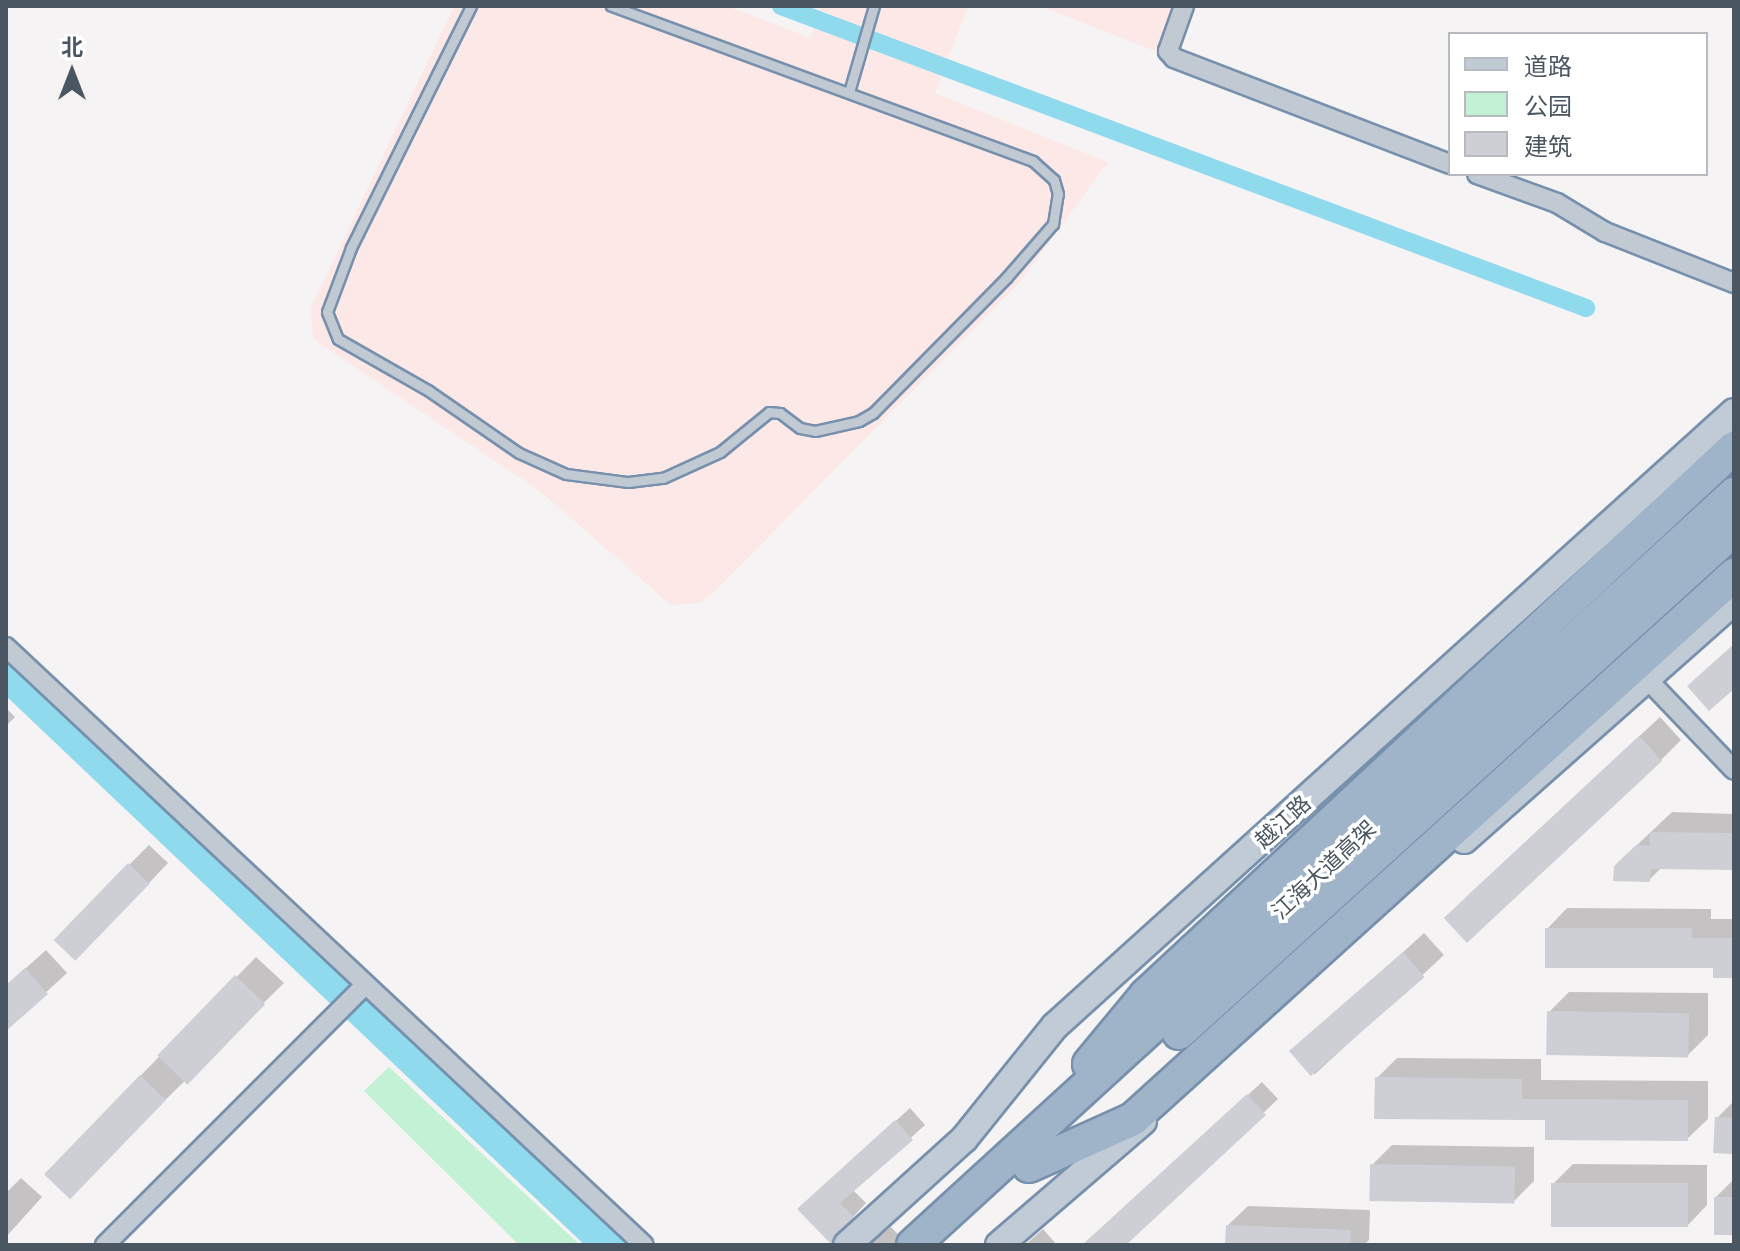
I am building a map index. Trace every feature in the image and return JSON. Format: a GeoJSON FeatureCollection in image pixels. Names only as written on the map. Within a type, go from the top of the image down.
{"type":"FeatureCollection","features":[{"type":"Feature","properties":{"kind":"highway"},"geometry":{"type":"LineString","coordinates":[[1022,1160],[1146,995],[1734,448]]}},
{"type":"Feature","properties":{"kind":"highway","name":"江海大道高架"},"geometry":{"type":"LineString","coordinates":[[943,1245],[1022,1160],[1734,494]]}},
{"type":"Feature","properties":{"kind":"highway","name":"江海大道高架"},"geometry":{"type":"LineString","coordinates":[[913,1245],[1022,1160],[1734,530]]}},
{"type":"Feature","properties":{"kind":"highway"},"geometry":{"type":"LineString","coordinates":[[1022,1160],[1133,1119],[1734,575]]}},
{"type":"Feature","properties":{"kind":"main road","name":"越江路"},"geometry":{"type":"LineString","coordinates":[[847,1245],[964,1139],[1055,1026],[1734,412]]}},
{"type":"Feature","properties":{"kind":"main road"},"geometry":{"type":"LineString","coordinates":[[999,1245],[1648,680],[1734,601]]}},
{"type":"Feature","properties":{"kind":"street"},"geometry":{"type":"LineString","coordinates":[[1184,6],[1168,51],[1174,58],[1448,163]]}},
{"type":"Feature","properties":{"kind":"street"},"geometry":{"type":"LineString","coordinates":[[1483,176],[1557,203],[1605,232],[1734,283]]}},
{"type":"Feature","properties":{"kind":"street"},"geometry":{"type":"LineString","coordinates":[[6,647],[644,1245]]}},
{"type":"Feature","properties":{"kind":"street"},"geometry":{"type":"LineString","coordinates":[[1648,680],[1734,770]]}},
{"type":"Feature","properties":{"kind":"street"},"geometry":{"type":"LineString","coordinates":[[105,1245],[313,1033],[365,985]]}},
{"type":"Feature","properties":{"kind":"lane"},"geometry":{"type":"LineString","coordinates":[[471,6],[351,248],[327,312],[338,339],[429,391],[519,453],[566,474],[628,482],[663,478],[720,452],[769,412],[815,431],[859,421],[920,366],[1053,224],[1058,194],[1044,168],[849,92],[761,65],[611,6]]}},
{"type":"Feature","properties":{"kind":"lane"},"geometry":{"type":"LineString","coordinates":[[849,92],[874,6]]}},
{"type":"Feature","properties":{"kind":"shaded area"},"geometry":{"type":"Polygon","coordinates":[[[454,6],[726,6],[811,38],[821,6],[968,6],[935,93],[1108,162],[1020,282],[711,595],[698,603],[671,605],[540,491],[313,339],[311,308],[454,6]]]}},
{"type":"Feature","properties":{"kind":"shaded area"},"geometry":{"type":"Polygon","coordinates":[[[1040,6],[1177,6],[1163,54],[1040,6]]]}},
{"type":"Feature","properties":{"kind":"green space"},"geometry":{"type":"Polygon","coordinates":[[[389,1067],[580,1245],[519,1245],[364,1091],[389,1067]]]}},
{"type":"Feature","properties":{"kind":"building"},"geometry":{"type":"Polygon","coordinates":[[[1734,644],[1734,689],[1709,711],[1687,686],[1734,644]]]}},
{"type":"Feature","properties":{"kind":"building"},"geometry":{"type":"Polygon","coordinates":[[[1639,736],[1662,761],[1467,943],[1444,918],[1639,736]]]}},
{"type":"Feature","properties":{"kind":"building"},"geometry":{"type":"Polygon","coordinates":[[[1650,832],[1734,833],[1734,870],[1651,869],[1650,882],[1613,881],[1614,866],[1636,845],[1650,846],[1650,832]]]}},
{"type":"Feature","properties":{"kind":"building"},"geometry":{"type":"Polygon","coordinates":[[[128,863],[150,884],[75,961],[54,940],[128,863]]]}},
{"type":"Feature","properties":{"kind":"building"},"geometry":{"type":"Polygon","coordinates":[[[1545,928],[1692,928],[1692,938],[1734,938],[1734,978],[1713,978],[1713,968],[1545,968],[1545,928]]]}},
{"type":"Feature","properties":{"kind":"building"},"geometry":{"type":"Polygon","coordinates":[[[1403,952],[1425,977],[1311,1076],[1289,1051],[1403,952]]]}},
{"type":"Feature","properties":{"kind":"building"},"geometry":{"type":"Polygon","coordinates":[[[25,968],[48,994],[6,1031],[6,985],[25,968]]]}},
{"type":"Feature","properties":{"kind":"building"},"geometry":{"type":"Polygon","coordinates":[[[235,975],[265,1004],[187,1085],[157,1056],[235,975]]]}},
{"type":"Feature","properties":{"kind":"building"},"geometry":{"type":"Polygon","coordinates":[[[1547,1011],[1689,1013],[1688,1057],[1546,1055],[1547,1011]]]}},
{"type":"Feature","properties":{"kind":"building"},"geometry":{"type":"Polygon","coordinates":[[[140,1075],[166,1100],[70,1199],[44,1174],[140,1075]]]}},
{"type":"Feature","properties":{"kind":"building"},"geometry":{"type":"Polygon","coordinates":[[[1375,1077],[1522,1079],[1522,1099],[1688,1100],[1688,1141],[1545,1140],[1545,1120],[1374,1119],[1375,1077]]]}},
{"type":"Feature","properties":{"kind":"building"},"geometry":{"type":"Polygon","coordinates":[[[1247,1094],[1266,1115],[1126,1245],[1082,1245],[1247,1094]]]}},
{"type":"Feature","properties":{"kind":"building"},"geometry":{"type":"Polygon","coordinates":[[[1715,1117],[1734,1118],[1732,1154],[1713,1153],[1715,1117]]]}},
{"type":"Feature","properties":{"kind":"building"},"geometry":{"type":"Polygon","coordinates":[[[895,1120],[913,1140],[840,1203],[854,1217],[831,1244],[797,1209],[895,1120]]]}},
{"type":"Feature","properties":{"kind":"building"},"geometry":{"type":"Polygon","coordinates":[[[1370,1164],[1515,1167],[1514,1204],[1369,1201],[1370,1164]]]}},
{"type":"Feature","properties":{"kind":"building"},"geometry":{"type":"Polygon","coordinates":[[[1551,1183],[1688,1183],[1688,1227],[1551,1227],[1551,1183]]]}},
{"type":"Feature","properties":{"kind":"building"},"geometry":{"type":"Polygon","coordinates":[[[1714,1197],[1734,1197],[1734,1235],[1714,1235],[1714,1197]]]}},
{"type":"Feature","properties":{"kind":"building"},"geometry":{"type":"Polygon","coordinates":[[[1226,1225],[1351,1230],[1350,1245],[1225,1245],[1226,1225]]]}},
{"type":"Feature","properties":{"kind":"waterway"},"geometry":{"type":"LineString","coordinates":[[781,6],[1586,308]]}},
{"type":"Feature","properties":{"kind":"waterway"},"geometry":{"type":"LineString","coordinates":[[6,674],[608,1245]]}}]}
